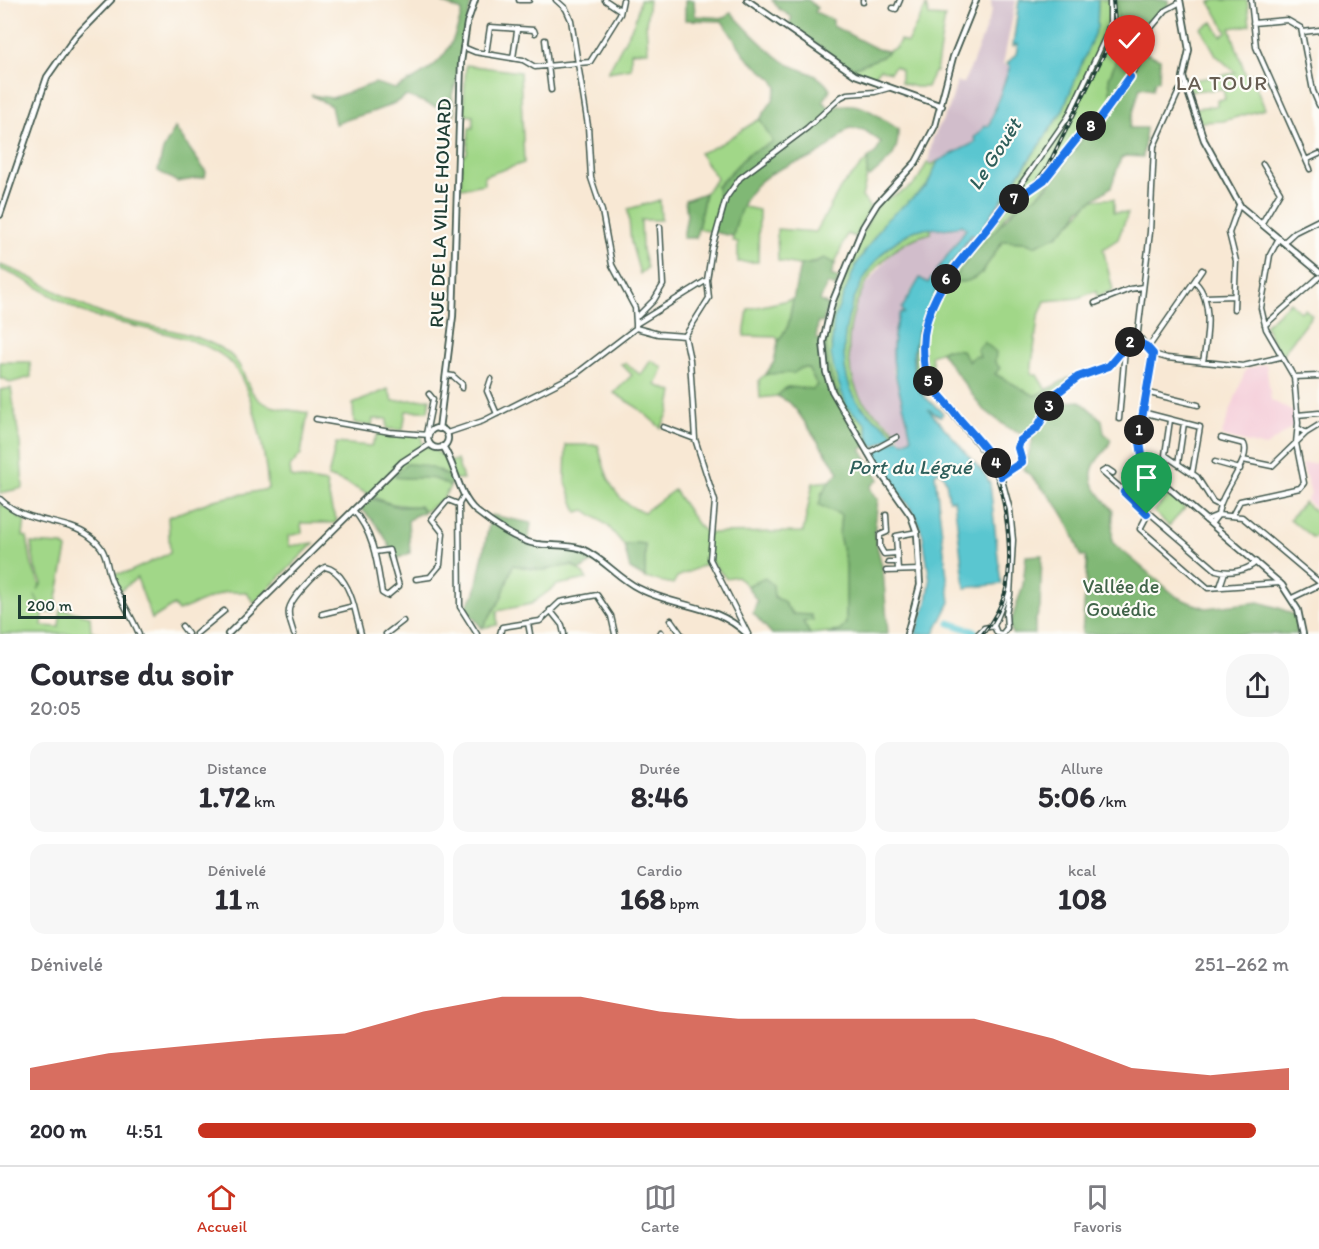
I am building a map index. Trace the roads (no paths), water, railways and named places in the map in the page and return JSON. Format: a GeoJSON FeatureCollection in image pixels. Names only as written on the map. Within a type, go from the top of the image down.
{"type":"FeatureCollection","features":[{"type":"Feature","properties":{"kind":"street"},"geometry":{"type":"LineString","coordinates":[[0,215],[47,77],[64,50],[111,0]]}},
{"type":"Feature","properties":{"kind":"street","name":"RUE DE LA VILLE HOUARD"},"geometry":{"type":"LineString","coordinates":[[439,429],[453,316],[462,55],[475,0]]}},
{"type":"Feature","properties":{"kind":"street"},"geometry":{"type":"LineString","coordinates":[[519,0],[529,0]]}},
{"type":"Feature","properties":{"kind":"street"},"geometry":{"type":"LineString","coordinates":[[558,0],[571,20],[588,126],[589,168],[602,211],[612,265],[638,316]]}},
{"type":"Feature","properties":{"kind":"street"},"geometry":{"type":"LineString","coordinates":[[605,0],[620,10]]}},
{"type":"Feature","properties":{"kind":"street"},"geometry":{"type":"LineString","coordinates":[[463,47],[475,52],[513,58],[535,67],[590,62],[620,14],[623,0]]}},
{"type":"Feature","properties":{"kind":"street"},"geometry":{"type":"LineString","coordinates":[[747,0],[855,75],[942,106]]}},
{"type":"Feature","properties":{"kind":"street"},"geometry":{"type":"LineString","coordinates":[[893,8],[896,9],[900,0]]}},
{"type":"Feature","properties":{"kind":"street"},"geometry":{"type":"LineString","coordinates":[[908,634],[918,598],[920,570],[917,532],[911,516],[868,453],[829,382],[823,353],[826,324],[866,222],[883,196],[920,156],[935,126],[953,57],[976,0]]}},
{"type":"Feature","properties":{"kind":"street"},"geometry":{"type":"LineString","coordinates":[[1010,588],[996,624],[995,631],[1003,634],[1006,626],[1010,588],[1013,540],[1010,510],[1001,476],[990,453],[928,383],[922,333],[929,310],[952,270],[990,228],[1076,103],[1107,34],[1110,22],[1110,0]]}},
{"type":"Feature","properties":{"kind":"street"},"geometry":{"type":"LineString","coordinates":[[1251,0],[1256,47],[1310,169]]}},
{"type":"Feature","properties":{"kind":"street"},"geometry":{"type":"LineString","coordinates":[[1008,200],[1025,193],[1044,180],[1083,131],[1096,124],[1138,64],[1150,29],[1166,10],[1179,2],[1189,50],[1183,77],[1201,134],[1239,205],[1279,237],[1319,274],[1265,325]]}},
{"type":"Feature","properties":{"kind":"street"},"geometry":{"type":"LineString","coordinates":[[1253,23],[1287,20],[1298,24],[1303,32],[1312,92],[1319,105]]}},
{"type":"Feature","properties":{"kind":"street"},"geometry":{"type":"LineString","coordinates":[[486,54],[490,27],[517,31],[534,30],[535,33]]}},
{"type":"Feature","properties":{"kind":"street"},"geometry":{"type":"LineString","coordinates":[[1303,32],[1319,30]]}},
{"type":"Feature","properties":{"kind":"street"},"geometry":{"type":"LineString","coordinates":[[513,58],[517,31]]}},
{"type":"Feature","properties":{"kind":"street"},"geometry":{"type":"LineString","coordinates":[[545,40],[551,90]]}},
{"type":"Feature","properties":{"kind":"street"},"geometry":{"type":"LineString","coordinates":[[462,55],[475,52]]}},
{"type":"Feature","properties":{"kind":"street"},"geometry":{"type":"LineString","coordinates":[[1001,476],[1016,468],[1023,460],[1018,448],[1020,441],[1037,428],[1057,393],[1078,377],[1109,366],[1137,334],[1140,325],[1154,146],[1179,91],[1185,86]]}},
{"type":"Feature","properties":{"kind":"street"},"geometry":{"type":"LineString","coordinates":[[747,634],[718,579],[709,551],[716,512],[695,439],[690,360],[686,336],[709,298],[707,280],[717,230],[726,198],[740,178],[807,128],[847,94],[875,92],[889,88]]}},
{"type":"Feature","properties":{"kind":"street"},"geometry":{"type":"LineString","coordinates":[[1306,160],[1319,154]]}},
{"type":"Feature","properties":{"kind":"street"},"geometry":{"type":"LineString","coordinates":[[1262,223],[1280,192],[1263,164]]}},
{"type":"Feature","properties":{"kind":"street"},"geometry":{"type":"LineString","coordinates":[[1017,189],[1025,193]]}},
{"type":"Feature","properties":{"kind":"street"},"geometry":{"type":"LineString","coordinates":[[1234,309],[1236,261],[1229,233],[1239,205]]}},
{"type":"Feature","properties":{"kind":"street"},"geometry":{"type":"LineString","coordinates":[[1284,242],[1295,232],[1319,220]]}},
{"type":"Feature","properties":{"kind":"street"},"geometry":{"type":"LineString","coordinates":[[636,326],[638,316],[654,300],[663,285],[660,227]]}},
{"type":"Feature","properties":{"kind":"street"},"geometry":{"type":"LineString","coordinates":[[1233,514],[1240,501],[1304,485],[1296,443],[1297,415],[1293,377],[1265,325],[1261,308],[1270,255],[1279,237]]}},
{"type":"Feature","properties":{"kind":"street"},"geometry":{"type":"LineString","coordinates":[[1147,347],[1202,270]]}},
{"type":"Feature","properties":{"kind":"street"},"geometry":{"type":"LineString","coordinates":[[316,419],[390,432],[428,434],[439,429],[447,433],[497,414],[576,374],[636,326],[707,280]]}},
{"type":"Feature","properties":{"kind":"street"},"geometry":{"type":"LineString","coordinates":[[1195,282],[1205,297],[1207,338],[1203,362]]}},
{"type":"Feature","properties":{"kind":"street"},"geometry":{"type":"LineString","coordinates":[[1095,303],[1130,289],[1143,287]]}},
{"type":"Feature","properties":{"kind":"street"},"geometry":{"type":"LineString","coordinates":[[1205,297],[1234,296]]}},
{"type":"Feature","properties":{"kind":"street"},"geometry":{"type":"LineString","coordinates":[[636,326],[658,334],[686,336]]}},
{"type":"Feature","properties":{"kind":"street"},"geometry":{"type":"LineString","coordinates":[[1137,334],[1153,354],[1203,362],[1249,366],[1281,357]]}},
{"type":"Feature","properties":{"kind":"street"},"geometry":{"type":"LineString","coordinates":[[1132,339],[1147,347]]}},
{"type":"Feature","properties":{"kind":"street"},"geometry":{"type":"LineString","coordinates":[[1119,418],[1125,348]]}},
{"type":"Feature","properties":{"kind":"street"},"geometry":{"type":"LineString","coordinates":[[1153,354],[1145,392],[1139,442],[1148,468],[1280,583],[1292,598],[1303,634]]}},
{"type":"Feature","properties":{"kind":"street"},"geometry":{"type":"LineString","coordinates":[[445,375],[453,376],[462,384],[462,388]]}},
{"type":"Feature","properties":{"kind":"street"},"geometry":{"type":"LineString","coordinates":[[1293,377],[1319,376]]}},
{"type":"Feature","properties":{"kind":"street"},"geometry":{"type":"LineString","coordinates":[[491,379],[487,391],[497,414]]}},
{"type":"Feature","properties":{"kind":"street"},"geometry":{"type":"LineString","coordinates":[[1145,392],[1198,405]]}},
{"type":"Feature","properties":{"kind":"street"},"geometry":{"type":"LineString","coordinates":[[429,394],[432,399],[428,434],[430,444],[437,448],[443,446],[448,439],[447,433]]}},
{"type":"Feature","properties":{"kind":"street"},"geometry":{"type":"LineString","coordinates":[[1142,412],[1200,427],[1192,474]]}},
{"type":"Feature","properties":{"kind":"street"},"geometry":{"type":"LineString","coordinates":[[1297,415],[1319,413]]}},
{"type":"Feature","properties":{"kind":"street"},"geometry":{"type":"LineString","coordinates":[[1170,420],[1165,451],[1167,458],[1192,474],[1214,504],[1219,505]]}},
{"type":"Feature","properties":{"kind":"street"},"geometry":{"type":"LineString","coordinates":[[1178,465],[1184,423]]}},
{"type":"Feature","properties":{"kind":"street"},"geometry":{"type":"LineString","coordinates":[[1243,460],[1272,466],[1306,433],[1319,425]]}},
{"type":"Feature","properties":{"kind":"street"},"geometry":{"type":"LineString","coordinates":[[663,427],[695,439]]}},
{"type":"Feature","properties":{"kind":"street"},"geometry":{"type":"LineString","coordinates":[[1297,428],[1306,433]]}},
{"type":"Feature","properties":{"kind":"street"},"geometry":{"type":"LineString","coordinates":[[868,453],[897,437]]}},
{"type":"Feature","properties":{"kind":"street"},"geometry":{"type":"LineString","coordinates":[[1212,525],[1218,514],[1225,488],[1241,469],[1246,445],[1221,438]]}},
{"type":"Feature","properties":{"kind":"street"},"geometry":{"type":"LineString","coordinates":[[228,634],[402,462],[430,444]]}},
{"type":"Feature","properties":{"kind":"street"},"geometry":{"type":"LineString","coordinates":[[443,446],[455,468],[464,495],[476,511],[526,541],[580,549],[639,589],[724,616],[747,634]]}},
{"type":"Feature","properties":{"kind":"street"},"geometry":{"type":"LineString","coordinates":[[1215,462],[1241,469]]}},
{"type":"Feature","properties":{"kind":"street"},"geometry":{"type":"LineString","coordinates":[[1124,492],[1148,468]]}},
{"type":"Feature","properties":{"kind":"street"},"geometry":{"type":"LineString","coordinates":[[1113,473],[1107,469],[1102,470],[1102,474],[1216,570],[1225,572],[1249,568],[1256,562]]}},
{"type":"Feature","properties":{"kind":"street"},"geometry":{"type":"LineString","coordinates":[[464,495],[459,504],[460,607],[477,634]]}},
{"type":"Feature","properties":{"kind":"street"},"geometry":{"type":"LineString","coordinates":[[0,499],[31,518],[83,532],[94,540],[105,553],[111,581],[139,634]]}},
{"type":"Feature","properties":{"kind":"street"},"geometry":{"type":"LineString","coordinates":[[416,579],[430,577],[440,565],[443,533],[432,519],[435,513],[448,500],[459,504],[469,503]]}},
{"type":"Feature","properties":{"kind":"street"},"geometry":{"type":"LineString","coordinates":[[353,510],[365,523],[375,552],[382,593],[387,596],[399,586],[389,550],[375,552]]}},
{"type":"Feature","properties":{"kind":"street"},"geometry":{"type":"LineString","coordinates":[[1149,512],[1140,529],[1206,587],[1280,583]]}},
{"type":"Feature","properties":{"kind":"street"},"geometry":{"type":"LineString","coordinates":[[1206,520],[1218,514],[1233,514],[1250,522],[1319,583],[1292,598]]}},
{"type":"Feature","properties":{"kind":"street"},"geometry":{"type":"LineString","coordinates":[[886,515],[887,532],[880,535],[880,547],[884,554],[897,553]]}},
{"type":"Feature","properties":{"kind":"street"},"geometry":{"type":"LineString","coordinates":[[898,570],[896,536],[917,532]]}},
{"type":"Feature","properties":{"kind":"street"},"geometry":{"type":"LineString","coordinates":[[888,562],[897,562]]}},
{"type":"Feature","properties":{"kind":"street"},"geometry":{"type":"LineString","coordinates":[[294,634],[289,616],[290,606],[311,578],[325,567],[332,568],[344,583],[354,606],[361,634]]}},
{"type":"Feature","properties":{"kind":"street"},"geometry":{"type":"LineString","coordinates":[[886,571],[920,570]]}},
{"type":"Feature","properties":{"kind":"street"},"geometry":{"type":"LineString","coordinates":[[1220,587],[1225,572]]}},
{"type":"Feature","properties":{"kind":"street"},"geometry":{"type":"LineString","coordinates":[[500,633],[502,627],[540,621],[560,602],[580,600],[594,594],[597,595],[610,616],[615,634]]}},
{"type":"Feature","properties":{"kind":"street"},"geometry":{"type":"LineString","coordinates":[[322,614],[354,606]]}},
{"type":"Feature","properties":{"kind":"street"},"geometry":{"type":"LineString","coordinates":[[550,610],[562,624],[564,634]]}},
{"type":"Feature","properties":{"kind":"street"},"geometry":{"type":"LineString","coordinates":[[196,634],[224,611]]}},
{"type":"Feature","properties":{"kind":"street"},"geometry":{"type":"LineString","coordinates":[[671,620],[681,634]]}},
{"type":"Feature","properties":{"kind":"street"},"geometry":{"type":"LineString","coordinates":[[386,634],[403,621]]}},
{"type":"Feature","properties":{"kind":"street"},"geometry":{"type":"LineString","coordinates":[[528,623],[530,634]]}},
{"type":"Feature","properties":{"kind":"street"},"geometry":{"type":"LineString","coordinates":[[978,634],[984,628],[996,624],[1006,626]]}},
{"type":"Feature","properties":{"kind":"street"},"geometry":{"type":"LineString","coordinates":[[182,626],[188,634]]}},
{"type":"Feature","properties":{"kind":"street"},"geometry":{"type":"LineString","coordinates":[[1006,626],[1010,634]]}},
{"type":"Feature","properties":{"kind":"water"},"geometry":{"type":"Polygon","coordinates":[[[1019,0],[1098,0],[1097,27],[1062,112],[976,237],[972,234],[934,287],[937,289],[915,342],[914,370],[918,383],[926,394],[919,392],[943,413],[941,417],[928,409],[986,476],[990,484],[1001,584],[965,588],[954,499],[949,500],[946,481],[938,471],[935,474],[950,602],[934,634],[915,634],[927,602],[930,581],[923,536],[916,516],[877,462],[877,450],[898,438],[904,442],[911,438],[893,362],[895,330],[900,313],[904,313],[902,308],[920,278],[928,283],[966,229],[961,225],[911,232],[892,245],[875,262],[852,306],[846,330],[844,355],[847,379],[859,405],[893,434],[897,434],[875,447],[870,443],[866,424],[847,407],[834,370],[831,354],[834,319],[856,265],[885,221],[927,186],[938,161],[976,142],[974,138],[985,126],[989,126],[1010,66],[1007,64],[1016,54],[1018,44],[1013,46],[1019,0]]]}},
{"type":"Feature","properties":{"kind":"waterway"},"geometry":{"type":"LineString","coordinates":[[950,623],[975,632]]}},
{"type":"Feature","properties":{"kind":"railway"},"geometry":{"type":"LineString","coordinates":[[1026,194],[1047,168],[1108,46],[1115,21],[1113,0]]}},
{"type":"Feature","properties":{"kind":"railway"},"geometry":{"type":"LineString","coordinates":[[933,384],[950,414],[987,458],[1000,487],[1004,505],[1009,543],[1008,579],[1001,604],[983,634]]}},
{"type":"Feature","properties":{"kind":"district","name":"LA TOUR"},"geometry":{"type":"Point","coordinates":[1222,82]}},
{"type":"Feature","properties":{"kind":"water label","name":"Le Gouët"},"geometry":{"type":"Point","coordinates":[994,154]}},
{"type":"Feature","properties":{"kind":"water label","name":"Port du Légué"},"geometry":{"type":"Point","coordinates":[910,466]}},
{"type":"Feature","properties":{"kind":"park label","name":"Vallée de Gouédic"},"geometry":{"type":"Point","coordinates":[1121,598]}}]}
